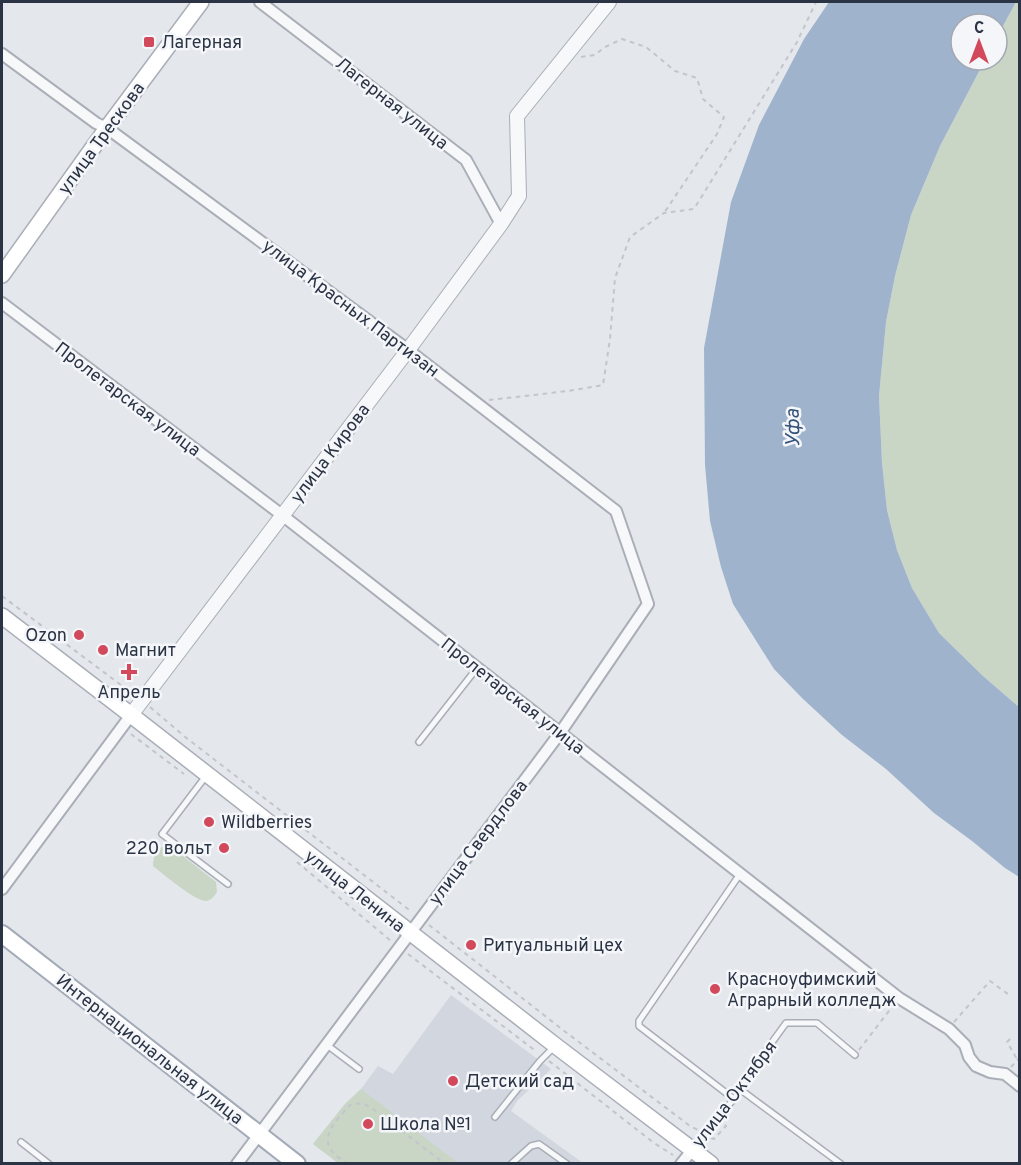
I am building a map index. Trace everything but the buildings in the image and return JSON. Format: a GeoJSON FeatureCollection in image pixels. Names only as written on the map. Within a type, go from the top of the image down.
{"type":"FeatureCollection","features":[{"type":"Feature","properties":{"kind":"main road","name":"улица Трескова"},"geometry":{"type":"LineString","coordinates":[[2,275],[201,2]]}},
{"type":"Feature","properties":{"kind":"main road","name":"улица Ленина"},"geometry":{"type":"LineString","coordinates":[[2,616],[555,1046],[711,1164]]}},
{"type":"Feature","properties":{"kind":"main road","name":"Интернациональная улица"},"geometry":{"type":"LineString","coordinates":[[2,934],[297,1164]]}},
{"type":"Feature","properties":{"kind":"street","name":"Лагерная улица"},"geometry":{"type":"LineString","coordinates":[[260,2],[466,160],[501,224]]}},
{"type":"Feature","properties":{"kind":"street","name":"улица Кирова"},"geometry":{"type":"LineString","coordinates":[[2,889],[501,224],[519,196],[517,116],[609,2]]}},
{"type":"Feature","properties":{"kind":"street","name":"улица Красных Партизан"},"geometry":{"type":"LineString","coordinates":[[2,54],[96,123],[107,128],[408,350],[616,511],[648,604]]}},
{"type":"Feature","properties":{"kind":"street","name":"Пролетарская улица"},"geometry":{"type":"LineString","coordinates":[[2,303],[282,515],[899,998],[949,1029],[965,1045],[969,1057],[976,1066],[990,1072],[1005,1074],[1020,1086]]}},
{"type":"Feature","properties":{"kind":"street","name":"улица Свердлова"},"geometry":{"type":"LineString","coordinates":[[237,1164],[560,733],[648,604]]}},
{"type":"Feature","properties":{"kind":"street","name":"улица Октября"},"geometry":{"type":"LineString","coordinates":[[681,1164],[693,1149]]}},
{"type":"Feature","properties":{"kind":"lane"},"geometry":{"type":"LineString","coordinates":[[419,742],[477,668]]}},
{"type":"Feature","properties":{"kind":"lane"},"geometry":{"type":"LineString","coordinates":[[207,775],[162,834],[228,884]]}},
{"type":"Feature","properties":{"kind":"lane"},"geometry":{"type":"LineString","coordinates":[[734,1098],[639,1026],[639,1021],[740,874]]}},
{"type":"Feature","properties":{"kind":"lane","name":"улица Октября"},"geometry":{"type":"LineString","coordinates":[[693,1149],[741,1090],[741,1085],[786,1023],[817,1023],[855,1055]]}},
{"type":"Feature","properties":{"kind":"lane"},"geometry":{"type":"LineString","coordinates":[[327,1045],[359,1070]]}},
{"type":"Feature","properties":{"kind":"lane"},"geometry":{"type":"LineString","coordinates":[[495,1117],[555,1046]]}},
{"type":"Feature","properties":{"kind":"lane"},"geometry":{"type":"LineString","coordinates":[[741,1090],[841,1164]]}},
{"type":"Feature","properties":{"kind":"lane"},"geometry":{"type":"LineString","coordinates":[[21,1142],[49,1164]]}},
{"type":"Feature","properties":{"kind":"lane"},"geometry":{"type":"LineString","coordinates":[[512,1164],[531,1146],[539,1144],[567,1164]]}},
{"type":"Feature","properties":{"kind":"path"},"geometry":{"type":"LineString","coordinates":[[664,213],[694,209],[797,42],[816,2]]}},
{"type":"Feature","properties":{"kind":"path"},"geometry":{"type":"LineString","coordinates":[[474,401],[516,398],[603,385],[610,339],[615,278],[630,237],[664,213],[717,134],[724,117],[703,99],[697,78],[675,70],[646,46],[622,39],[605,46],[595,55],[576,59]]}},
{"type":"Feature","properties":{"kind":"path"},"geometry":{"type":"LineString","coordinates":[[2,596],[142,700],[184,736],[572,1037],[690,1126],[714,1139]]}},
{"type":"Feature","properties":{"kind":"path"},"geometry":{"type":"LineString","coordinates":[[949,1029],[990,981],[1008,994]]}},
{"type":"Feature","properties":{"kind":"path"},"geometry":{"type":"LineString","coordinates":[[855,1055],[899,998]]}},
{"type":"Feature","properties":{"kind":"path"},"geometry":{"type":"LineString","coordinates":[[1010,1039],[1007,1042],[1017,1059]]}},
{"type":"Feature","properties":{"kind":"path"},"geometry":{"type":"LineString","coordinates":[[348,1164],[331,1151],[327,1137],[330,1128],[350,1105],[362,1103],[372,1108],[445,1164]]}},
{"type":"Feature","properties":{"kind":"shaded area","name":"Детский сад"},"geometry":{"type":"Polygon","coordinates":[[[451,995],[551,1069],[517,1101],[511,1111],[583,1163],[338,1163],[313,1144],[378,1066],[393,1074],[451,995]]]}},
{"type":"Feature","properties":{"kind":"green space"},"geometry":{"type":"Polygon","coordinates":[[[1016,2],[1019,2],[1019,707],[939,633],[912,588],[897,550],[887,510],[879,396],[886,322],[911,215],[940,146],[979,72],[1009,72],[1009,15],[1016,2]]]}},
{"type":"Feature","properties":{"kind":"green space"},"geometry":{"type":"Polygon","coordinates":[[[169,845],[216,882],[217,892],[211,899],[206,901],[194,897],[153,866],[156,852],[161,847],[169,845]]]}},
{"type":"Feature","properties":{"kind":"green space","name":"Школа №1"},"geometry":{"type":"Polygon","coordinates":[[[361,1089],[458,1163],[338,1163],[313,1144],[345,1104],[361,1089]]]}},
{"type":"Feature","properties":{"kind":"water","name":"Уфа"},"geometry":{"type":"Polygon","coordinates":[[[829,2],[1016,2],[1009,15],[1009,12],[949,12],[949,72],[979,72],[940,146],[911,215],[886,322],[879,396],[887,510],[897,550],[912,588],[939,633],[1019,707],[1019,877],[934,813],[886,769],[842,735],[774,669],[733,604],[721,567],[710,521],[705,465],[704,348],[731,202],[759,125],[804,39],[829,2]]]}},
{"type":"Feature","properties":{"kind":"place","name":"Лагерная"},"geometry":{"type":"Point","coordinates":[149,42]}},
{"type":"Feature","properties":{"kind":"place","name":"Ozon"},"geometry":{"type":"Point","coordinates":[79,635]}},
{"type":"Feature","properties":{"kind":"place","name":"Магнит"},"geometry":{"type":"Point","coordinates":[103,650]}},
{"type":"Feature","properties":{"kind":"place","name":"Апрель"},"geometry":{"type":"Point","coordinates":[129,672]}},
{"type":"Feature","properties":{"kind":"place","name":"Wildberries"},"geometry":{"type":"Point","coordinates":[209,822]}},
{"type":"Feature","properties":{"kind":"place","name":"220 вольт"},"geometry":{"type":"Point","coordinates":[224,848]}},
{"type":"Feature","properties":{"kind":"place","name":"Ритуальный цех"},"geometry":{"type":"Point","coordinates":[471,945]}},
{"type":"Feature","properties":{"kind":"place","name":"Красноуфимский Аграрный колледж"},"geometry":{"type":"Point","coordinates":[715,989]}},
{"type":"Feature","properties":{"kind":"place","name":"Детский сад"},"geometry":{"type":"Point","coordinates":[453,1081]}},
{"type":"Feature","properties":{"kind":"place","name":"Школа №1"},"geometry":{"type":"Point","coordinates":[368,1124]}}]}
